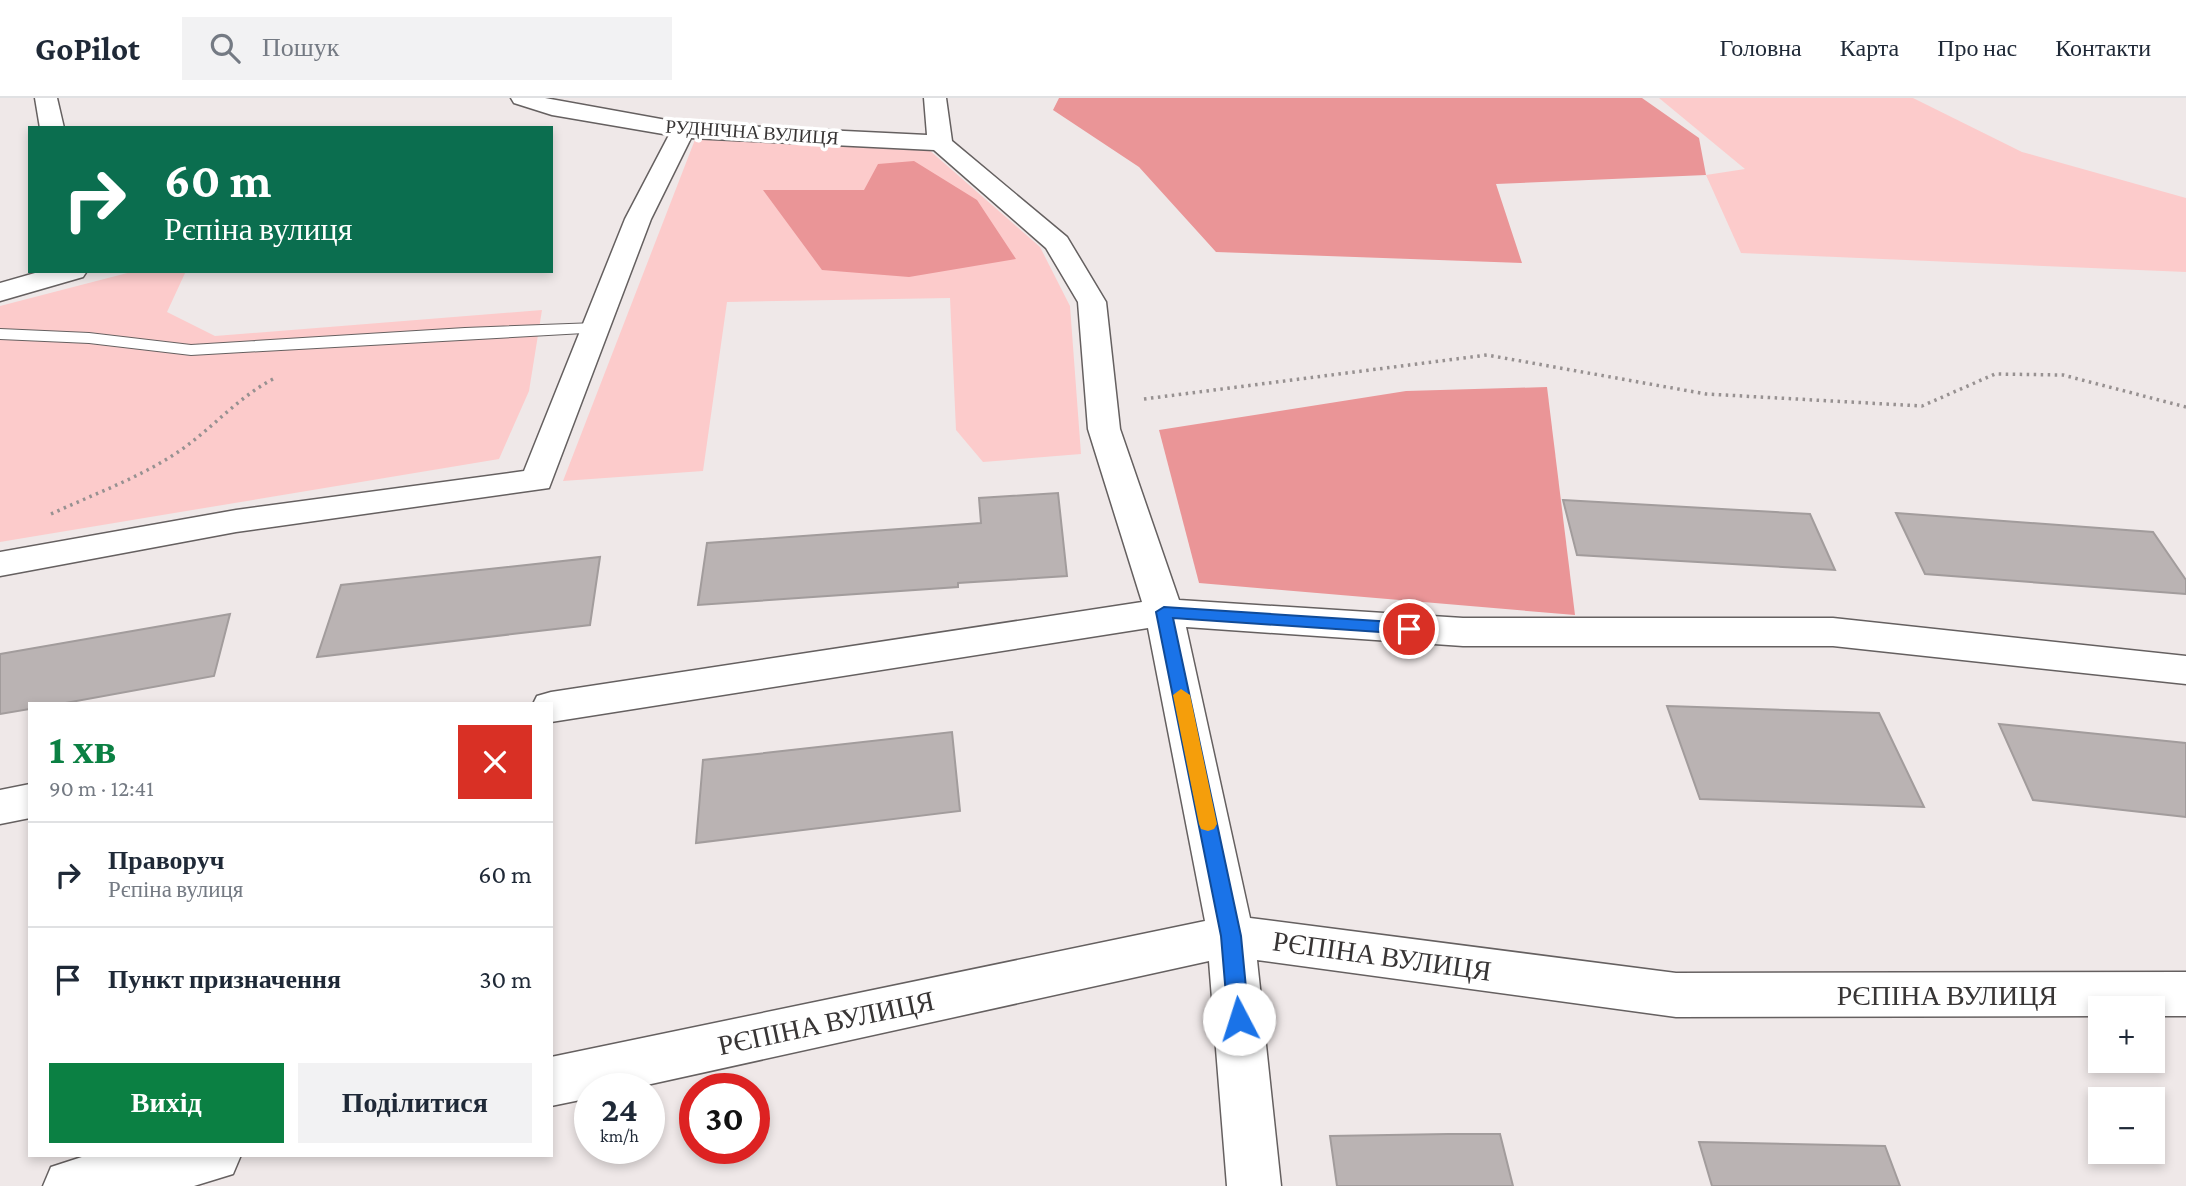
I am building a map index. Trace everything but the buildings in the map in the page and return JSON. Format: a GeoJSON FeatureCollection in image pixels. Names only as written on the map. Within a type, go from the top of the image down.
{"type":"FeatureCollection","features":[{"type":"Feature","properties":{"kind":"street"},"geometry":{"type":"LineString","coordinates":[[46,98],[52,126]]}},
{"type":"Feature","properties":{"kind":"street","name":"РУДНІЧНА ВУЛИЦЯ"},"geometry":{"type":"LineString","coordinates":[[522,98],[552,108],[683,130],[940,143]]}},
{"type":"Feature","properties":{"kind":"street"},"geometry":{"type":"LineString","coordinates":[[935,98],[940,143],[1057,243],[1092,302],[1104,429],[1164,612],[1231,936],[1254,1186]]}},
{"type":"Feature","properties":{"kind":"street"},"geometry":{"type":"LineString","coordinates":[[0,564],[236,521],[537,480],[638,219],[683,130]]}},
{"type":"Feature","properties":{"kind":"street"},"geometry":{"type":"LineString","coordinates":[[0,292],[66,273]]}},
{"type":"Feature","properties":{"kind":"street"},"geometry":{"type":"LineString","coordinates":[[553,707],[1164,612],[1463,632],[1833,632],[2186,670]]}},
{"type":"Feature","properties":{"kind":"street"},"geometry":{"type":"LineString","coordinates":[[0,807],[28,802]]}},
{"type":"Feature","properties":{"kind":"street","name":"РЄПІНА ВУЛИЦЯ"},"geometry":{"type":"LineString","coordinates":[[553,1082],[1231,936],[1676,995],[2186,994]]}},
{"type":"Feature","properties":{"kind":"street"},"geometry":{"type":"LineString","coordinates":[[70,1186],[205,1157]]}},
{"type":"Feature","properties":{"kind":"lane"},"geometry":{"type":"LineString","coordinates":[[0,334],[89,338],[191,351],[465,332],[596,328]]}},
{"type":"Feature","properties":{"kind":"path"},"geometry":{"type":"LineString","coordinates":[[1102,405],[1487,355],[1706,394],[1922,406],[1995,374],[2063,375],[2186,407]]}},
{"type":"Feature","properties":{"kind":"path"},"geometry":{"type":"LineString","coordinates":[[40,519],[178,452],[261,384],[273,379]]}},
{"type":"Feature","properties":{"kind":"shaded area"},"geometry":{"type":"Polygon","coordinates":[[[1059,98],[1642,98],[1699,138],[1706,175],[1496,184],[1522,263],[1216,252],[1139,167],[1053,110],[1059,98]]]}},
{"type":"Feature","properties":{"kind":"shaded area"},"geometry":{"type":"Polygon","coordinates":[[[1659,98],[1913,98],[2022,152],[2186,198],[2186,272],[1741,253],[1706,175],[1745,169],[1659,98]]]}},
{"type":"Feature","properties":{"kind":"shaded area"},"geometry":{"type":"Polygon","coordinates":[[[696,137],[928,149],[1040,247],[1070,306],[1081,454],[983,462],[956,430],[950,298],[727,302],[703,471],[563,481],[696,137]]]}},
{"type":"Feature","properties":{"kind":"shaded area"},"geometry":{"type":"Polygon","coordinates":[[[914,161],[977,200],[1016,259],[909,277],[822,270],[763,190],[864,190],[878,164],[914,161]]]}},
{"type":"Feature","properties":{"kind":"shaded area"},"geometry":{"type":"Polygon","coordinates":[[[127,273],[185,273],[167,312],[215,336],[542,310],[529,391],[499,459],[0,542],[0,306],[127,273]]]}},
{"type":"Feature","properties":{"kind":"shaded area"},"geometry":{"type":"Polygon","coordinates":[[[1547,387],[1575,615],[1199,583],[1159,430],[1406,391],[1547,387]]]}},
{"type":"Feature","properties":{"kind":"slow traffic"},"geometry":{"type":"LineString","coordinates":[[1181,695],[1208,824]]}},
{"type":"Feature","properties":{"kind":"route"},"geometry":{"type":"LineString","coordinates":[[1239,1019],[1231,936],[1164,612],[1409,629]]}}]}
